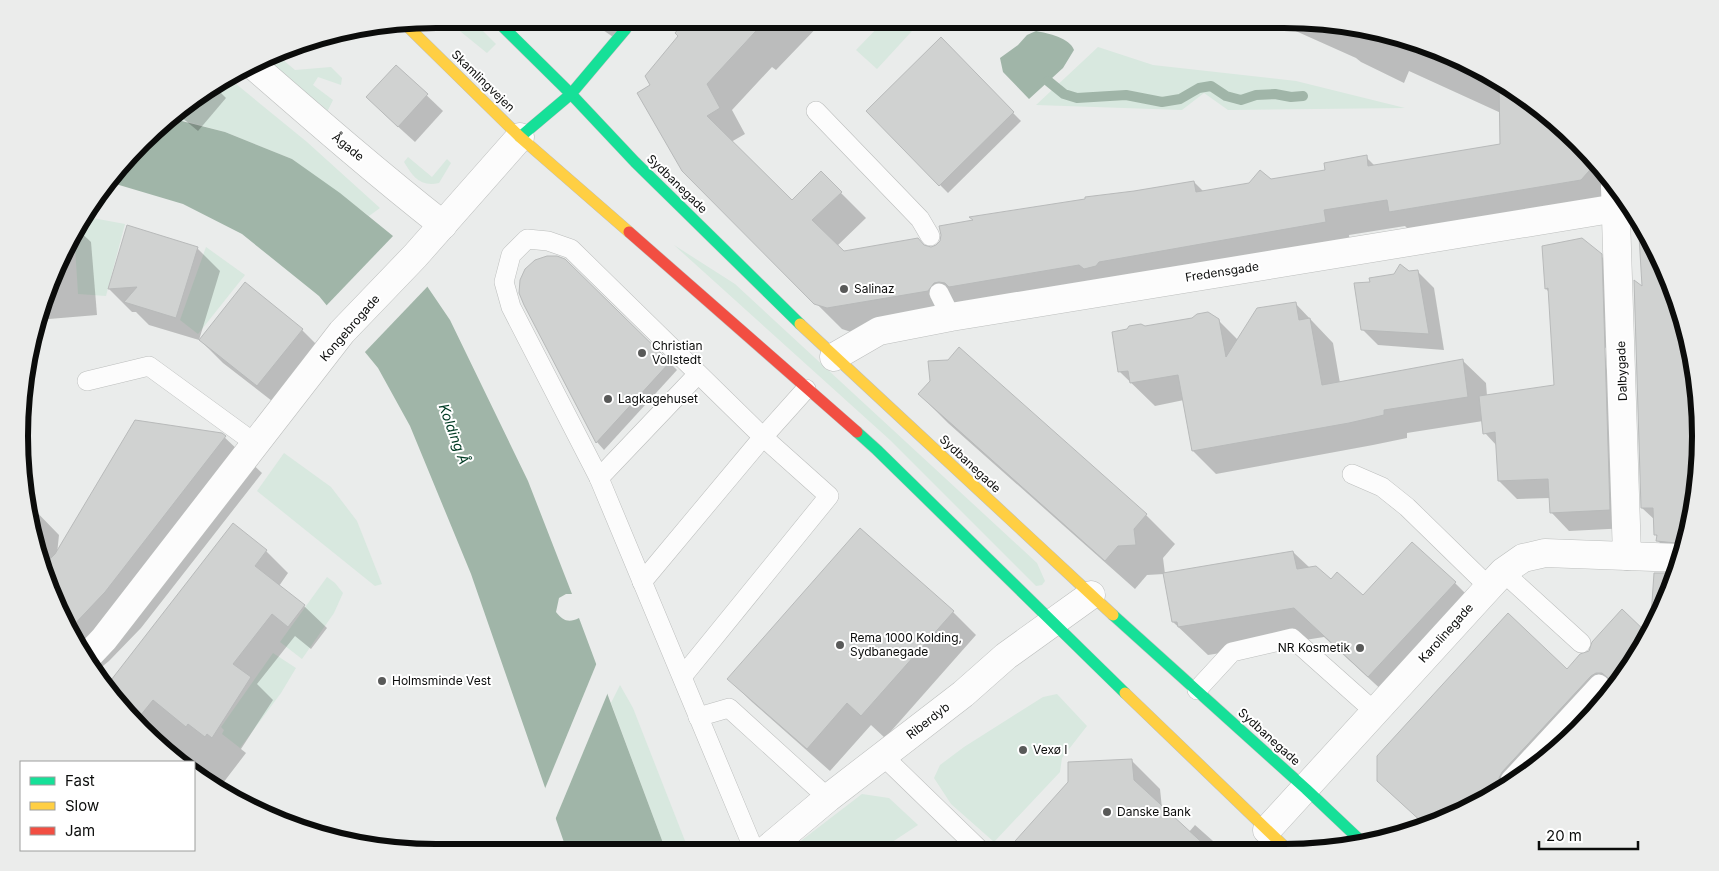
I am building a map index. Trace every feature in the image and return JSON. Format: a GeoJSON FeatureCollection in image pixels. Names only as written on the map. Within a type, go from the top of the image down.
{"type":"FeatureCollection","features":[{"type":"Feature","properties":{"kind":"main road","name":"Skamlingvejen"},"geometry":{"type":"LineString","coordinates":[[410,28],[520,136]]}},
{"type":"Feature","properties":{"kind":"main road"},"geometry":{"type":"LineString","coordinates":[[504,28],[571,94]]}},
{"type":"Feature","properties":{"kind":"main road","name":"Kongebrogade"},"geometry":{"type":"LineString","coordinates":[[520,136],[571,94],[626,28]]}},
{"type":"Feature","properties":{"kind":"main road","name":"Sydbanegade"},"geometry":{"type":"LineString","coordinates":[[571,94],[635,162],[834,357],[1357,837]]}},
{"type":"Feature","properties":{"kind":"main road"},"geometry":{"type":"LineString","coordinates":[[520,136],[877,450],[1051,622],[1282,844]]}},
{"type":"Feature","properties":{"kind":"street","name":"Ågade"},"geometry":{"type":"LineString","coordinates":[[257,69],[405,195],[443,224]]}},
{"type":"Feature","properties":{"kind":"street","name":"Kongebrogade"},"geometry":{"type":"LineString","coordinates":[[91,653],[104,640],[342,332],[415,256],[520,136]]}},
{"type":"Feature","properties":{"kind":"street","name":"Fredensgade"},"geometry":{"type":"LineString","coordinates":[[834,357],[880,331],[945,305],[1614,197]]}},
{"type":"Feature","properties":{"kind":"street","name":"Dalbygade"},"geometry":{"type":"LineString","coordinates":[[1616,199],[1627,556]]}},
{"type":"Feature","properties":{"kind":"street","name":"Karolinegade"},"geometry":{"type":"LineString","coordinates":[[1267,830],[1496,579],[1523,558],[1545,553],[1673,558]]}},
{"type":"Feature","properties":{"kind":"street","name":"Riberdyb"},"geometry":{"type":"LineString","coordinates":[[773,844],[828,798],[963,694],[1006,656],[1091,595]]}},
{"type":"Feature","properties":{"kind":"lane"},"geometry":{"type":"LineString","coordinates":[[816,111],[920,219],[930,236]]}},
{"type":"Feature","properties":{"kind":"lane"},"geometry":{"type":"LineString","coordinates":[[682,677],[829,496],[763,437],[570,248],[548,241],[527,239],[511,255],[504,282],[511,307],[599,478],[751,844]]}},
{"type":"Feature","properties":{"kind":"lane"},"geometry":{"type":"LineString","coordinates":[[87,380],[149,366],[256,444]]}},
{"type":"Feature","properties":{"kind":"lane"},"geometry":{"type":"LineString","coordinates":[[599,478],[698,374]]}},
{"type":"Feature","properties":{"kind":"lane"},"geometry":{"type":"LineString","coordinates":[[642,582],[763,437],[806,389]]}},
{"type":"Feature","properties":{"kind":"lane"},"geometry":{"type":"LineString","coordinates":[[1352,474],[1382,487],[1496,579],[1582,643]]}},
{"type":"Feature","properties":{"kind":"lane"},"geometry":{"type":"LineString","coordinates":[[1196,690],[1232,652],[1292,638],[1375,712]]}},
{"type":"Feature","properties":{"kind":"lane"},"geometry":{"type":"LineString","coordinates":[[1524,765],[1599,684],[1603,688]]}},
{"type":"Feature","properties":{"kind":"lane"},"geometry":{"type":"LineString","coordinates":[[698,717],[729,708],[828,798]]}},
{"type":"Feature","properties":{"kind":"lane"},"geometry":{"type":"LineString","coordinates":[[883,756],[974,844]]}},
{"type":"Feature","properties":{"kind":"shaded area"},"geometry":{"type":"Polygon","coordinates":[[[456,28],[480,28],[496,44],[487,53],[456,28]]]}},
{"type":"Feature","properties":{"kind":"shaded area"},"geometry":{"type":"Polygon","coordinates":[[[877,28],[915,28],[877,69],[856,50],[877,28]]]}},
{"type":"Feature","properties":{"kind":"shaded area"},"geometry":{"type":"Polygon","coordinates":[[[1098,47],[1153,65],[1296,81],[1405,108],[1228,110],[1204,93],[1182,110],[1036,105],[1098,47]]]}},
{"type":"Feature","properties":{"kind":"shaded area"},"geometry":{"type":"Polygon","coordinates":[[[281,58],[295,70],[331,67],[342,78],[341,85],[318,77],[313,85],[333,100],[327,112],[269,64],[281,58]]]}},
{"type":"Feature","properties":{"kind":"shaded area"},"geometry":{"type":"Polygon","coordinates":[[[233,81],[307,142],[380,208],[369,216],[292,159],[225,132],[181,120],[188,111],[233,81]]]}},
{"type":"Feature","properties":{"kind":"shaded area"},"geometry":{"type":"Polygon","coordinates":[[[408,157],[432,177],[447,159],[451,163],[439,183],[427,184],[418,180],[411,172],[404,162],[408,157]]]}},
{"type":"Feature","properties":{"kind":"shaded area"},"geometry":{"type":"Polygon","coordinates":[[[91,218],[125,224],[106,296],[78,294],[75,245],[91,218]]]}},
{"type":"Feature","properties":{"kind":"shaded area"},"geometry":{"type":"Polygon","coordinates":[[[674,245],[735,284],[1037,563],[1045,581],[1042,585],[1036,586],[890,440],[674,245]]]}},
{"type":"Feature","properties":{"kind":"shaded area"},"geometry":{"type":"Polygon","coordinates":[[[206,247],[245,275],[198,334],[180,320],[206,247]]]}},
{"type":"Feature","properties":{"kind":"shaded area"},"geometry":{"type":"Polygon","coordinates":[[[284,453],[331,487],[357,521],[382,584],[375,586],[257,491],[284,453]]]}},
{"type":"Feature","properties":{"kind":"shaded area"},"geometry":{"type":"Polygon","coordinates":[[[327,577],[343,593],[334,613],[302,659],[280,642],[327,577]]]}},
{"type":"Feature","properties":{"kind":"shaded area"},"geometry":{"type":"Polygon","coordinates":[[[273,653],[296,668],[281,693],[240,748],[222,734],[224,730],[221,727],[273,653]]]}},
{"type":"Feature","properties":{"kind":"shaded area"},"geometry":{"type":"Polygon","coordinates":[[[620,685],[633,708],[686,844],[663,844],[611,703],[620,685]]]}},
{"type":"Feature","properties":{"kind":"shaded area"},"geometry":{"type":"Polygon","coordinates":[[[1057,694],[1087,726],[1062,758],[1060,772],[994,842],[951,804],[934,778],[940,765],[964,747],[1043,697],[1057,694]]]}},
{"type":"Feature","properties":{"kind":"shaded area"},"geometry":{"type":"Polygon","coordinates":[[[862,794],[889,798],[918,825],[889,844],[797,844],[862,794]]]}},
{"type":"Feature","properties":{"kind":"water"},"geometry":{"type":"Polygon","coordinates":[[[1036,31],[1063,39],[1074,50],[1063,68],[1029,99],[1003,72],[1000,58],[1018,45],[1027,35],[1036,31]]]}},
{"type":"Feature","properties":{"kind":"water","name":"Kolding Å"},"geometry":{"type":"Polygon","coordinates":[[[177,120],[225,132],[292,159],[340,193],[393,236],[450,320],[528,481],[572,594],[566,594],[559,598],[556,612],[566,620],[579,618],[663,844],[565,844],[471,574],[410,426],[378,368],[319,296],[242,234],[183,204],[115,184],[147,147],[177,120]]]}},
{"type":"Feature","properties":{"kind":"pier"},"geometry":{"type":"Polygon","coordinates":[[[394,235],[429,285],[364,353],[325,307],[394,235]]]}},
{"type":"Feature","properties":{"kind":"pier"},"geometry":{"type":"Polygon","coordinates":[[[598,660],[609,690],[555,820],[544,791],[598,660]]]}},
{"type":"Feature","properties":{"kind":"building"},"geometry":{"type":"Polygon","coordinates":[[[679,28],[759,28],[707,84],[720,108],[707,116],[792,200],[821,171],[842,192],[812,220],[844,251],[918,238],[924,245],[931,247],[940,241],[939,226],[973,220],[969,217],[1085,199],[1085,197],[1194,181],[1196,192],[1249,183],[1260,170],[1271,179],[1325,170],[1324,163],[1367,155],[1368,166],[1500,144],[1499,89],[1553,129],[1592,168],[1581,180],[1389,212],[1387,200],[1324,210],[1326,222],[1099,262],[1096,266],[1084,269],[1079,265],[949,287],[945,283],[939,282],[934,283],[928,291],[827,308],[814,304],[682,171],[637,93],[650,85],[645,76],[678,36],[675,33],[679,28]]]}},
{"type":"Feature","properties":{"kind":"building"},"geometry":{"type":"Polygon","coordinates":[[[941,37],[1014,112],[939,186],[866,111],[941,37]]]}},
{"type":"Feature","properties":{"kind":"building"},"geometry":{"type":"Polygon","coordinates":[[[396,65],[428,94],[398,127],[366,97],[396,65]]]}},
{"type":"Feature","properties":{"kind":"building"},"geometry":{"type":"Polygon","coordinates":[[[127,225],[198,247],[176,318],[124,302],[137,287],[108,289],[127,225]]]}},
{"type":"Feature","properties":{"kind":"building"},"geometry":{"type":"Polygon","coordinates":[[[1639,236],[1670,304],[1684,356],[1688,382],[1691,409],[1691,462],[1684,515],[1677,543],[1656,541],[1657,535],[1654,535],[1653,508],[1641,508],[1634,280],[1642,286],[1639,236]]]}},
{"type":"Feature","properties":{"kind":"building"},"geometry":{"type":"Polygon","coordinates":[[[1582,238],[1602,254],[1610,510],[1550,513],[1548,479],[1498,481],[1495,432],[1483,434],[1479,396],[1554,385],[1548,288],[1545,289],[1542,246],[1582,238]]]}},
{"type":"Feature","properties":{"kind":"building"},"geometry":{"type":"Polygon","coordinates":[[[547,256],[557,256],[565,259],[670,362],[596,443],[519,293],[520,280],[525,269],[535,260],[547,256]]]}},
{"type":"Feature","properties":{"kind":"building"},"geometry":{"type":"Polygon","coordinates":[[[1400,264],[1409,271],[1418,270],[1429,334],[1361,330],[1354,283],[1370,282],[1369,278],[1394,274],[1400,264]]]}},
{"type":"Feature","properties":{"kind":"building"},"geometry":{"type":"Polygon","coordinates":[[[245,282],[303,329],[257,386],[199,340],[245,282]]]}},
{"type":"Feature","properties":{"kind":"building"},"geometry":{"type":"Polygon","coordinates":[[[1296,302],[1299,320],[1310,318],[1322,385],[1463,359],[1468,397],[1384,410],[1384,415],[1349,423],[1192,451],[1178,375],[1130,383],[1128,371],[1118,372],[1112,332],[1127,329],[1129,326],[1141,324],[1145,326],[1192,318],[1197,314],[1208,312],[1219,319],[1226,357],[1257,308],[1296,302]]]}},
{"type":"Feature","properties":{"kind":"building"},"geometry":{"type":"Polygon","coordinates":[[[959,347],[1147,514],[1134,529],[1136,545],[1118,546],[1105,561],[918,394],[930,381],[928,361],[948,360],[959,347]]]}},
{"type":"Feature","properties":{"kind":"building"},"geometry":{"type":"Polygon","coordinates":[[[135,420],[222,433],[226,436],[105,592],[74,624],[47,562],[55,554],[135,420]]]}},
{"type":"Feature","properties":{"kind":"building"},"geometry":{"type":"Polygon","coordinates":[[[233,523],[267,550],[255,566],[305,605],[288,627],[272,614],[233,664],[251,677],[212,738],[207,734],[205,737],[188,724],[186,727],[153,700],[140,716],[110,681],[233,523]]]}},
{"type":"Feature","properties":{"kind":"building","name":"Rema 1000 Kolding, Sydbanegade"},"geometry":{"type":"Polygon","coordinates":[[[860,528],[954,611],[861,716],[847,703],[807,749],[727,679],[860,528]]]}},
{"type":"Feature","properties":{"kind":"building"},"geometry":{"type":"Polygon","coordinates":[[[1412,542],[1456,582],[1368,677],[1294,608],[1178,627],[1177,622],[1172,622],[1163,573],[1293,551],[1297,569],[1316,566],[1331,579],[1337,572],[1363,595],[1412,542]]]}},
{"type":"Feature","properties":{"kind":"building"},"geometry":{"type":"Polygon","coordinates":[[[1654,573],[1668,573],[1660,592],[1651,611],[1654,573]]]}},
{"type":"Feature","properties":{"kind":"building"},"geometry":{"type":"Polygon","coordinates":[[[1622,609],[1643,629],[1610,680],[1602,673],[1596,673],[1591,676],[1502,772],[1499,778],[1500,782],[1464,801],[1420,820],[1377,781],[1377,756],[1508,613],[1567,669],[1580,654],[1589,651],[1592,642],[1622,609]]]}},
{"type":"Feature","properties":{"kind":"building"},"geometry":{"type":"Polygon","coordinates":[[[1132,759],[1134,780],[1204,844],[1012,844],[1068,782],[1068,762],[1132,759]]]}},
{"type":"Feature","properties":{"kind":"waterway"},"geometry":{"type":"LineString","coordinates":[[1048,81],[1064,94],[1077,98],[1126,95],[1162,102],[1180,99],[1199,88],[1211,86],[1226,96],[1241,100],[1256,95],[1303,96]]}},
{"type":"Feature","properties":{"kind":"traffic: fast"},"geometry":{"type":"LineString","coordinates":[[504,28],[571,94],[635,162],[800,324]]}},
{"type":"Feature","properties":{"kind":"traffic: fast"},"geometry":{"type":"LineString","coordinates":[[520,137],[571,94],[626,28]]}},
{"type":"Feature","properties":{"kind":"traffic: fast"},"geometry":{"type":"LineString","coordinates":[[857,432],[1125,693]]}},
{"type":"Feature","properties":{"kind":"traffic: fast"},"geometry":{"type":"LineString","coordinates":[[1113,615],[1357,837]]}},
{"type":"Feature","properties":{"kind":"traffic: slow"},"geometry":{"type":"LineString","coordinates":[[409,28],[520,137],[629,232]]}},
{"type":"Feature","properties":{"kind":"traffic: slow"},"geometry":{"type":"LineString","coordinates":[[800,324],[1113,615]]}},
{"type":"Feature","properties":{"kind":"traffic: slow"},"geometry":{"type":"LineString","coordinates":[[1125,693],[1282,844]]}},
{"type":"Feature","properties":{"kind":"traffic: jam"},"geometry":{"type":"LineString","coordinates":[[629,232],[857,432]]}},
{"type":"Feature","properties":{"kind":"place","name":"Salinaz"},"geometry":{"type":"Point","coordinates":[844,289]}},
{"type":"Feature","properties":{"kind":"place","name":"Christian Vollstedt"},"geometry":{"type":"Point","coordinates":[642,353]}},
{"type":"Feature","properties":{"kind":"place","name":"Lagkagehuset"},"geometry":{"type":"Point","coordinates":[608,399]}},
{"type":"Feature","properties":{"kind":"place","name":"Rema 1000 Kolding, Sydbanegade"},"geometry":{"type":"Point","coordinates":[840,645]}},
{"type":"Feature","properties":{"kind":"place","name":"NR Kosmetik"},"geometry":{"type":"Point","coordinates":[1360,648]}},
{"type":"Feature","properties":{"kind":"place","name":"Holmsminde Vest"},"geometry":{"type":"Point","coordinates":[382,681]}},
{"type":"Feature","properties":{"kind":"place","name":"Vexø I"},"geometry":{"type":"Point","coordinates":[1023,750]}},
{"type":"Feature","properties":{"kind":"place","name":"Danske Bank"},"geometry":{"type":"Point","coordinates":[1107,812]}}]}
